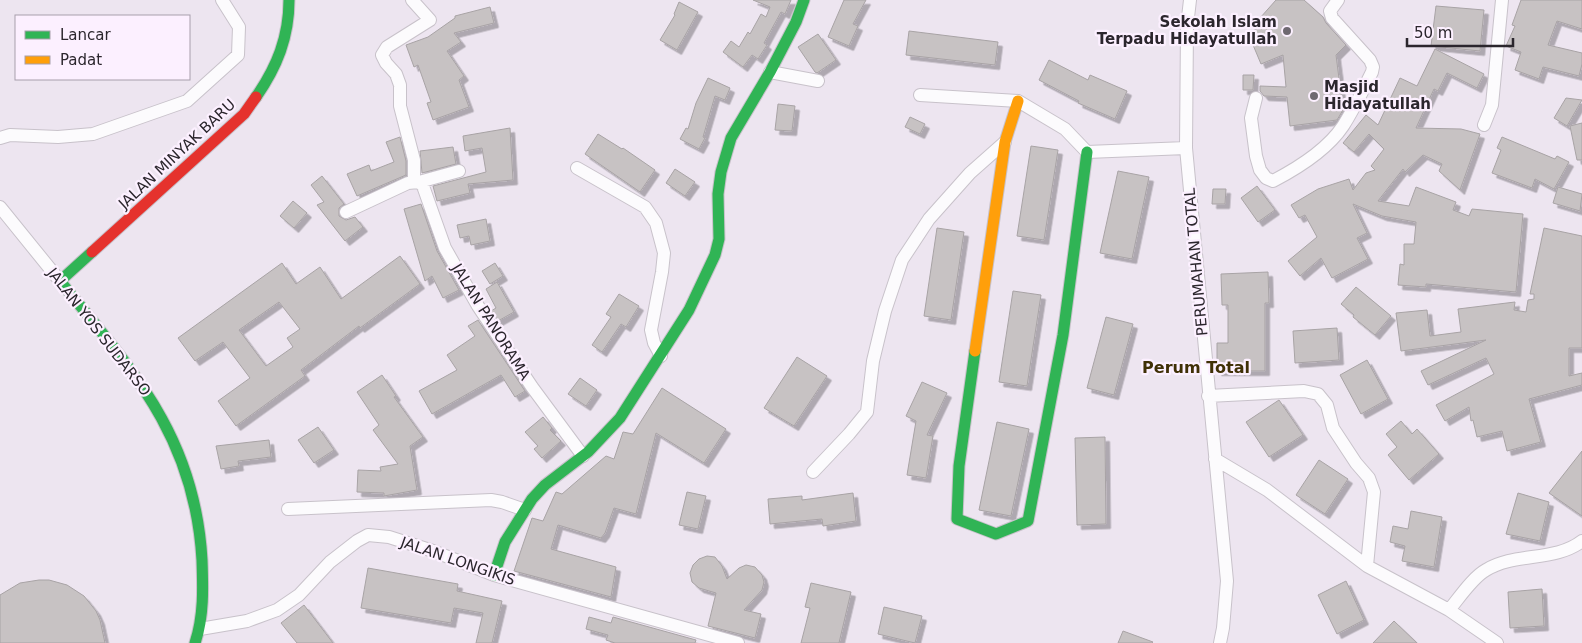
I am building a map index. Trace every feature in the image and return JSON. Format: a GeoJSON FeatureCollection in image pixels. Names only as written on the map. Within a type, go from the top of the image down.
{"type":"FeatureCollection","features":[{"type":"Feature","properties":{"kind":"street"},"geometry":{"type":"LineString","coordinates":[[0,138],[10,135],[58,137],[93,134],[187,101],[238,55],[238,27],[222,0]]}},
{"type":"Feature","properties":{"kind":"street","name":"JALAN MINYAK BARU"},"geometry":{"type":"LineString","coordinates":[[60,281],[244,114],[262,92],[277,62],[287,34],[289,0]]}},
{"type":"Feature","properties":{"kind":"street","name":"JALAN PANORAMA"},"geometry":{"type":"LineString","coordinates":[[412,0],[430,20],[387,47],[382,55],[386,63],[396,74],[400,85],[400,106],[414,160],[416,182],[423,186],[445,248],[478,306],[532,387],[583,456]]}},
{"type":"Feature","properties":{"kind":"street"},"geometry":{"type":"LineString","coordinates":[[494,575],[505,542],[532,499],[545,485],[583,456],[620,418],[690,310],[719,239],[718,194],[720,172],[731,138],[770,72],[796,22],[804,0]]}},
{"type":"Feature","properties":{"kind":"street","name":"PERUMAHAN TOTAL"},"geometry":{"type":"LineString","coordinates":[[1190,0],[1187,26],[1186,148],[1227,581],[1224,628],[1220,643]]}},
{"type":"Feature","properties":{"kind":"street"},"geometry":{"type":"LineString","coordinates":[[1256,98],[1251,118],[1256,156],[1260,170],[1266,178],[1273,181],[1300,165],[1327,144],[1342,127],[1372,72],[1373,67],[1370,60],[1332,18],[1330,11],[1338,0]]}},
{"type":"Feature","properties":{"kind":"street"},"geometry":{"type":"LineString","coordinates":[[1484,125],[1492,105],[1502,0]]}},
{"type":"Feature","properties":{"kind":"street"},"geometry":{"type":"LineString","coordinates":[[770,72],[818,81]]}},
{"type":"Feature","properties":{"kind":"street"},"geometry":{"type":"LineString","coordinates":[[920,95],[1018,101],[1064,129],[1087,152],[1186,148]]}},
{"type":"Feature","properties":{"kind":"street"},"geometry":{"type":"LineString","coordinates":[[1018,101],[1005,142],[959,466],[957,519],[996,534],[1028,521],[1063,335],[1087,152]]}},
{"type":"Feature","properties":{"kind":"street"},"geometry":{"type":"LineString","coordinates":[[813,472],[867,412],[873,361],[885,311],[902,260],[929,219],[970,172],[1005,142]]}},
{"type":"Feature","properties":{"kind":"street"},"geometry":{"type":"LineString","coordinates":[[577,168],[645,207],[656,223],[664,253],[651,330],[654,343],[661,356]]}},
{"type":"Feature","properties":{"kind":"street"},"geometry":{"type":"LineString","coordinates":[[346,212],[408,183],[459,171]]}},
{"type":"Feature","properties":{"kind":"street","name":"JALAN YOS SUDARSO"},"geometry":{"type":"LineString","coordinates":[[0,207],[137,377],[154,403],[179,454],[189,482],[196,512],[202,554],[203,598],[200,629],[196,643]]}},
{"type":"Feature","properties":{"kind":"street"},"geometry":{"type":"LineString","coordinates":[[1208,396],[1304,391],[1318,394],[1327,405],[1333,428],[1356,463],[1369,478],[1374,492],[1367,566]]}},
{"type":"Feature","properties":{"kind":"street"},"geometry":{"type":"LineString","coordinates":[[1215,459],[1267,490],[1367,566],[1449,610],[1497,643]]}},
{"type":"Feature","properties":{"kind":"street"},"geometry":{"type":"LineString","coordinates":[[288,509],[491,500],[525,510]]}},
{"type":"Feature","properties":{"kind":"street","name":"JALAN LONGIKIS"},"geometry":{"type":"LineString","coordinates":[[200,629],[247,621],[277,610],[298,595],[330,562],[368,535],[389,537],[494,575],[738,643]]}},
{"type":"Feature","properties":{"kind":"street"},"geometry":{"type":"LineString","coordinates":[[1449,610],[1484,570],[1502,562],[1560,551],[1582,541]]}},
{"type":"Feature","properties":{"kind":"building"},"geometry":{"type":"Polygon","coordinates":[[[753,0],[791,0],[785,14],[781,12],[764,43],[767,45],[758,59],[752,55],[743,67],[723,52],[731,41],[739,47],[748,32],[750,34],[761,14],[766,17],[770,7],[753,0]]]}},
{"type":"Feature","properties":{"kind":"building"},"geometry":{"type":"Polygon","coordinates":[[[844,0],[866,0],[853,24],[858,26],[849,46],[828,37],[844,0]]]}},
{"type":"Feature","properties":{"kind":"building"},"geometry":{"type":"Polygon","coordinates":[[[1276,0],[1304,0],[1323,17],[1346,45],[1336,55],[1343,110],[1337,120],[1290,126],[1287,97],[1264,96],[1260,91],[1260,86],[1286,87],[1283,55],[1261,64],[1248,33],[1267,24],[1260,18],[1276,0]]]}},
{"type":"Feature","properties":{"kind":"building"},"geometry":{"type":"Polygon","coordinates":[[[1521,0],[1582,0],[1582,29],[1557,21],[1548,45],[1582,53],[1579,76],[1543,67],[1539,79],[1515,70],[1521,52],[1506,46],[1515,26],[1512,25],[1521,0]]]}},
{"type":"Feature","properties":{"kind":"building"},"geometry":{"type":"Polygon","coordinates":[[[679,2],[698,12],[677,50],[660,40],[675,15],[679,2]]]}},
{"type":"Feature","properties":{"kind":"building"},"geometry":{"type":"Polygon","coordinates":[[[1436,6],[1484,10],[1480,51],[1431,46],[1436,6]]]}},
{"type":"Feature","properties":{"kind":"building"},"geometry":{"type":"Polygon","coordinates":[[[490,7],[494,23],[454,33],[461,42],[447,51],[464,76],[459,80],[469,107],[433,120],[427,103],[431,102],[418,65],[414,67],[406,45],[428,37],[455,18],[455,16],[490,7]]]}},
{"type":"Feature","properties":{"kind":"building"},"geometry":{"type":"Polygon","coordinates":[[[909,31],[998,42],[995,65],[906,55],[909,31]]]}},
{"type":"Feature","properties":{"kind":"building"},"geometry":{"type":"Polygon","coordinates":[[[818,34],[836,60],[817,73],[798,47],[818,34]]]}},
{"type":"Feature","properties":{"kind":"building"},"geometry":{"type":"Polygon","coordinates":[[[1435,49],[1484,74],[1477,88],[1447,73],[1438,91],[1434,89],[1416,128],[1461,129],[1480,134],[1460,190],[1439,171],[1442,164],[1423,155],[1405,172],[1403,169],[1378,201],[1409,206],[1416,187],[1456,202],[1453,210],[1469,216],[1472,209],[1523,214],[1516,292],[1426,284],[1426,287],[1398,285],[1400,264],[1404,265],[1404,244],[1414,244],[1416,222],[1382,216],[1353,204],[1367,233],[1357,238],[1368,259],[1332,278],[1321,258],[1300,276],[1288,261],[1317,237],[1305,215],[1299,218],[1291,205],[1318,189],[1349,179],[1353,190],[1366,173],[1375,170],[1371,166],[1384,149],[1369,134],[1354,152],[1343,143],[1366,115],[1378,125],[1400,78],[1417,86],[1435,49]]]}},
{"type":"Feature","properties":{"kind":"building"},"geometry":{"type":"Polygon","coordinates":[[[1049,60],[1088,80],[1090,75],[1127,91],[1115,119],[1078,103],[1079,101],[1039,80],[1049,60]]]}},
{"type":"Feature","properties":{"kind":"building"},"geometry":{"type":"Polygon","coordinates":[[[1243,75],[1254,75],[1253,90],[1243,90],[1243,75]]]}},
{"type":"Feature","properties":{"kind":"building"},"geometry":{"type":"Polygon","coordinates":[[[708,78],[730,88],[725,100],[715,96],[703,137],[705,138],[699,149],[680,139],[686,128],[688,129],[696,103],[708,78]]]}},
{"type":"Feature","properties":{"kind":"building"},"geometry":{"type":"Polygon","coordinates":[[[1566,98],[1582,100],[1567,126],[1554,118],[1566,98]]]}},
{"type":"Feature","properties":{"kind":"building"},"geometry":{"type":"Polygon","coordinates":[[[778,104],[795,106],[792,131],[775,130],[778,104]]]}},
{"type":"Feature","properties":{"kind":"building"},"geometry":{"type":"Polygon","coordinates":[[[910,117],[925,124],[920,134],[905,127],[910,117]]]}},
{"type":"Feature","properties":{"kind":"building"},"geometry":{"type":"Polygon","coordinates":[[[1582,123],[1582,160],[1577,160],[1570,126],[1582,123]]]}},
{"type":"Feature","properties":{"kind":"building"},"geometry":{"type":"Polygon","coordinates":[[[510,128],[513,180],[468,184],[470,193],[437,201],[433,186],[486,172],[482,148],[465,151],[463,136],[510,128]]]}},
{"type":"Feature","properties":{"kind":"building"},"geometry":{"type":"Polygon","coordinates":[[[598,134],[623,148],[655,170],[640,192],[585,154],[598,134]]]}},
{"type":"Feature","properties":{"kind":"building"},"geometry":{"type":"Polygon","coordinates":[[[400,137],[406,161],[406,175],[357,196],[347,174],[369,165],[371,171],[394,162],[386,142],[400,137]]]}},
{"type":"Feature","properties":{"kind":"building"},"geometry":{"type":"Polygon","coordinates":[[[1502,137],[1555,159],[1557,156],[1569,162],[1554,189],[1535,179],[1532,188],[1492,173],[1501,150],[1497,148],[1502,137]]]}},
{"type":"Feature","properties":{"kind":"building"},"geometry":{"type":"Polygon","coordinates":[[[1031,146],[1058,150],[1044,240],[1017,236],[1031,146]]]}},
{"type":"Feature","properties":{"kind":"building"},"geometry":{"type":"Polygon","coordinates":[[[453,147],[456,164],[422,173],[420,151],[453,147]]]}},
{"type":"Feature","properties":{"kind":"building"},"geometry":{"type":"Polygon","coordinates":[[[675,169],[695,182],[685,196],[666,183],[675,169]]]}},
{"type":"Feature","properties":{"kind":"building"},"geometry":{"type":"Polygon","coordinates":[[[1118,171],[1149,177],[1132,259],[1100,253],[1118,171]]]}},
{"type":"Feature","properties":{"kind":"building"},"geometry":{"type":"Polygon","coordinates":[[[322,176],[344,204],[339,208],[339,216],[346,220],[355,217],[363,227],[345,241],[317,205],[324,202],[311,185],[322,176]]]}},
{"type":"Feature","properties":{"kind":"building"},"geometry":{"type":"Polygon","coordinates":[[[1257,186],[1275,210],[1258,222],[1241,198],[1257,186]]]}},
{"type":"Feature","properties":{"kind":"building"},"geometry":{"type":"Polygon","coordinates":[[[1558,187],[1582,194],[1580,211],[1553,203],[1558,187]]]}},
{"type":"Feature","properties":{"kind":"building"},"geometry":{"type":"Polygon","coordinates":[[[1213,189],[1226,189],[1225,204],[1212,204],[1213,189]]]}},
{"type":"Feature","properties":{"kind":"building"},"geometry":{"type":"Polygon","coordinates":[[[293,201],[307,213],[294,228],[280,216],[293,201]]]}},
{"type":"Feature","properties":{"kind":"building"},"geometry":{"type":"Polygon","coordinates":[[[421,204],[437,251],[459,290],[443,298],[432,276],[425,281],[404,209],[421,204]]]}},
{"type":"Feature","properties":{"kind":"building"},"geometry":{"type":"Polygon","coordinates":[[[486,219],[490,241],[471,245],[469,236],[460,238],[457,225],[486,219]]]}},
{"type":"Feature","properties":{"kind":"building"},"geometry":{"type":"Polygon","coordinates":[[[937,228],[964,232],[951,320],[924,316],[937,228]]]}},
{"type":"Feature","properties":{"kind":"building"},"geometry":{"type":"Polygon","coordinates":[[[1544,228],[1582,236],[1582,348],[1569,348],[1569,376],[1582,373],[1582,385],[1529,399],[1541,442],[1507,451],[1502,431],[1477,437],[1473,420],[1471,421],[1469,407],[1445,421],[1436,405],[1494,374],[1486,358],[1428,385],[1421,371],[1486,340],[1401,351],[1396,313],[1427,310],[1430,336],[1461,332],[1458,309],[1515,302],[1514,310],[1526,312],[1528,300],[1534,299],[1534,294],[1530,294],[1544,228]]]}},
{"type":"Feature","properties":{"kind":"building"},"geometry":{"type":"Polygon","coordinates":[[[400,256],[420,284],[360,328],[359,326],[301,370],[305,376],[236,426],[218,401],[250,378],[223,342],[195,361],[178,338],[282,263],[296,284],[320,267],[341,299],[400,256]],[[279,302],[239,330],[266,366],[293,347],[287,338],[300,329],[279,302]]]}},
{"type":"Feature","properties":{"kind":"building"},"geometry":{"type":"Polygon","coordinates":[[[495,263],[503,276],[490,284],[482,271],[495,263]]]}},
{"type":"Feature","properties":{"kind":"building"},"geometry":{"type":"Polygon","coordinates":[[[1268,272],[1269,303],[1265,303],[1265,371],[1217,371],[1217,343],[1228,343],[1228,305],[1222,305],[1221,274],[1268,272]]]}},
{"type":"Feature","properties":{"kind":"building"},"geometry":{"type":"Polygon","coordinates":[[[497,282],[514,312],[498,321],[491,311],[496,308],[486,289],[497,282]]]}},
{"type":"Feature","properties":{"kind":"building"},"geometry":{"type":"Polygon","coordinates":[[[1356,287],[1391,316],[1375,335],[1353,317],[1354,315],[1341,304],[1356,287]]]}},
{"type":"Feature","properties":{"kind":"building"},"geometry":{"type":"Polygon","coordinates":[[[1013,291],[1041,295],[1027,386],[999,382],[1013,291]]]}},
{"type":"Feature","properties":{"kind":"building"},"geometry":{"type":"Polygon","coordinates":[[[619,294],[639,306],[626,327],[621,324],[602,352],[592,345],[611,317],[606,314],[619,294]]]}},
{"type":"Feature","properties":{"kind":"building"},"geometry":{"type":"Polygon","coordinates":[[[1106,317],[1133,324],[1114,395],[1087,388],[1106,317]]]}},
{"type":"Feature","properties":{"kind":"building"},"geometry":{"type":"Polygon","coordinates":[[[478,320],[525,391],[515,397],[501,375],[432,414],[419,391],[457,370],[447,355],[475,336],[468,326],[478,320]]]}},
{"type":"Feature","properties":{"kind":"building"},"geometry":{"type":"Polygon","coordinates":[[[1337,328],[1339,360],[1295,363],[1293,331],[1337,328]]]}},
{"type":"Feature","properties":{"kind":"building"},"geometry":{"type":"Polygon","coordinates":[[[797,357],[827,376],[794,426],[764,408],[797,357]]]}},
{"type":"Feature","properties":{"kind":"building"},"geometry":{"type":"Polygon","coordinates":[[[1367,360],[1388,399],[1361,414],[1340,375],[1367,360]]]}},
{"type":"Feature","properties":{"kind":"building"},"geometry":{"type":"Polygon","coordinates":[[[382,375],[396,396],[394,397],[423,437],[410,446],[417,490],[384,496],[384,493],[357,492],[358,470],[381,471],[380,467],[398,464],[373,430],[379,425],[357,392],[382,375]]]}},
{"type":"Feature","properties":{"kind":"building"},"geometry":{"type":"Polygon","coordinates":[[[580,378],[597,390],[586,406],[568,394],[580,378]]]}},
{"type":"Feature","properties":{"kind":"building"},"geometry":{"type":"Polygon","coordinates":[[[922,382],[947,393],[927,435],[933,436],[926,478],[907,475],[916,421],[906,416],[922,382]]]}},
{"type":"Feature","properties":{"kind":"building"},"geometry":{"type":"Polygon","coordinates":[[[662,388],[726,429],[704,463],[656,433],[636,514],[614,508],[605,533],[601,538],[558,525],[551,549],[616,567],[611,597],[514,571],[532,518],[543,521],[556,492],[562,494],[606,456],[614,459],[623,432],[633,434],[662,388]]]}},
{"type":"Feature","properties":{"kind":"building"},"geometry":{"type":"Polygon","coordinates":[[[1279,400],[1303,435],[1269,457],[1246,422],[1279,400]]]}},
{"type":"Feature","properties":{"kind":"building"},"geometry":{"type":"Polygon","coordinates":[[[543,417],[552,428],[550,430],[561,441],[542,458],[534,449],[538,446],[525,432],[543,417]]]}},
{"type":"Feature","properties":{"kind":"building"},"geometry":{"type":"Polygon","coordinates":[[[1401,421],[1412,434],[1417,429],[1439,454],[1409,480],[1388,455],[1397,447],[1386,434],[1401,421]]]}},
{"type":"Feature","properties":{"kind":"building"},"geometry":{"type":"Polygon","coordinates":[[[997,422],[1029,429],[1011,516],[979,510],[997,422]]]}},
{"type":"Feature","properties":{"kind":"building"},"geometry":{"type":"Polygon","coordinates":[[[318,427],[334,450],[314,463],[298,440],[318,427]]]}},
{"type":"Feature","properties":{"kind":"building"},"geometry":{"type":"Polygon","coordinates":[[[1105,437],[1106,524],[1077,525],[1075,438],[1105,437]]]}},
{"type":"Feature","properties":{"kind":"building"},"geometry":{"type":"Polygon","coordinates":[[[269,440],[271,457],[238,461],[239,466],[221,469],[216,446],[269,440]]]}},
{"type":"Feature","properties":{"kind":"building"},"geometry":{"type":"Polygon","coordinates":[[[1582,451],[1582,516],[1549,493],[1582,451]]]}},
{"type":"Feature","properties":{"kind":"building"},"geometry":{"type":"Polygon","coordinates":[[[1319,460],[1348,479],[1325,514],[1296,495],[1319,460]]]}},
{"type":"Feature","properties":{"kind":"building"},"geometry":{"type":"Polygon","coordinates":[[[687,492],[706,496],[698,529],[679,525],[687,492]]]}},
{"type":"Feature","properties":{"kind":"building"},"geometry":{"type":"Polygon","coordinates":[[[853,493],[856,521],[823,526],[822,519],[770,524],[768,499],[802,496],[802,500],[853,493]]]}},
{"type":"Feature","properties":{"kind":"building"},"geometry":{"type":"Polygon","coordinates":[[[1518,493],[1549,502],[1540,541],[1506,534],[1518,493]]]}},
{"type":"Feature","properties":{"kind":"building"},"geometry":{"type":"Polygon","coordinates":[[[1411,511],[1442,517],[1434,567],[1402,561],[1405,546],[1390,542],[1393,526],[1408,529],[1411,511]]]}},
{"type":"Feature","properties":{"kind":"building"},"geometry":{"type":"Polygon","coordinates":[[[707,556],[715,557],[722,566],[727,579],[739,568],[746,565],[755,567],[762,575],[764,582],[762,590],[744,610],[761,614],[755,638],[708,626],[716,593],[699,588],[692,582],[690,573],[693,565],[699,559],[707,556]]]}},
{"type":"Feature","properties":{"kind":"building"},"geometry":{"type":"Polygon","coordinates":[[[368,568],[458,584],[457,591],[502,601],[492,643],[476,643],[483,613],[454,608],[451,623],[361,608],[368,568]]]}},
{"type":"Feature","properties":{"kind":"building"},"geometry":{"type":"Polygon","coordinates":[[[49,580],[67,585],[84,596],[96,611],[105,643],[0,643],[0,595],[20,583],[49,580]]]}},
{"type":"Feature","properties":{"kind":"building"},"geometry":{"type":"Polygon","coordinates":[[[1346,581],[1364,620],[1337,634],[1318,595],[1346,581]]]}},
{"type":"Feature","properties":{"kind":"building"},"geometry":{"type":"Polygon","coordinates":[[[811,583],[851,592],[839,643],[801,643],[810,608],[805,607],[811,583]]]}},
{"type":"Feature","properties":{"kind":"building"},"geometry":{"type":"Polygon","coordinates":[[[1542,589],[1544,626],[1510,628],[1508,592],[1542,589]]]}},
{"type":"Feature","properties":{"kind":"building"},"geometry":{"type":"Polygon","coordinates":[[[304,605],[333,643],[297,643],[281,623],[304,605]]]}},
{"type":"Feature","properties":{"kind":"building"},"geometry":{"type":"Polygon","coordinates":[[[884,607],[922,616],[915,643],[878,634],[884,607]]]}},
{"type":"Feature","properties":{"kind":"building"},"geometry":{"type":"Polygon","coordinates":[[[589,617],[611,623],[613,617],[696,640],[695,643],[615,643],[606,640],[608,635],[586,629],[589,617]]]}},
{"type":"Feature","properties":{"kind":"building"},"geometry":{"type":"Polygon","coordinates":[[[1394,621],[1417,643],[1373,643],[1394,621]]]}},
{"type":"Feature","properties":{"kind":"building"},"geometry":{"type":"Polygon","coordinates":[[[1123,631],[1153,642],[1118,643],[1123,631]]]}},
{"type":"Feature","properties":{"kind":"traffic: fast"},"geometry":{"type":"LineString","coordinates":[[256,97],[276,63],[287,27],[289,0]]}},
{"type":"Feature","properties":{"kind":"traffic: fast"},"geometry":{"type":"LineString","coordinates":[[494,575],[505,542],[532,499],[545,485],[588,452],[620,418],[689,310],[715,255],[719,239],[718,194],[721,172],[731,138],[770,72],[796,22],[804,0]]}},
{"type":"Feature","properties":{"kind":"traffic: fast"},"geometry":{"type":"LineString","coordinates":[[975,351],[959,466],[957,519],[996,534],[1028,521],[1063,335],[1087,152]]}},
{"type":"Feature","properties":{"kind":"traffic: fast"},"geometry":{"type":"LineString","coordinates":[[92,252],[60,281],[112,345],[156,408],[173,441],[187,477],[197,516],[202,560],[203,591],[195,643]]}},
{"type":"Feature","properties":{"kind":"traffic: slow"},"geometry":{"type":"LineString","coordinates":[[975,351],[1005,142],[1018,101]]}},
{"type":"Feature","properties":{"kind":"traffic: jam"},"geometry":{"type":"LineString","coordinates":[[92,252],[244,114],[256,97]]}},
{"type":"Feature","properties":{"kind":"place","name":"Sekolah Islam Terpadu Hidayatullah"},"geometry":{"type":"Point","coordinates":[1287,31]}},
{"type":"Feature","properties":{"kind":"place","name":"Masjid Hidayatullah"},"geometry":{"type":"Point","coordinates":[1314,96]}},
{"type":"Feature","properties":{"kind":"district","name":"Perum Total"},"geometry":{"type":"Point","coordinates":[1196,367]}}]}
